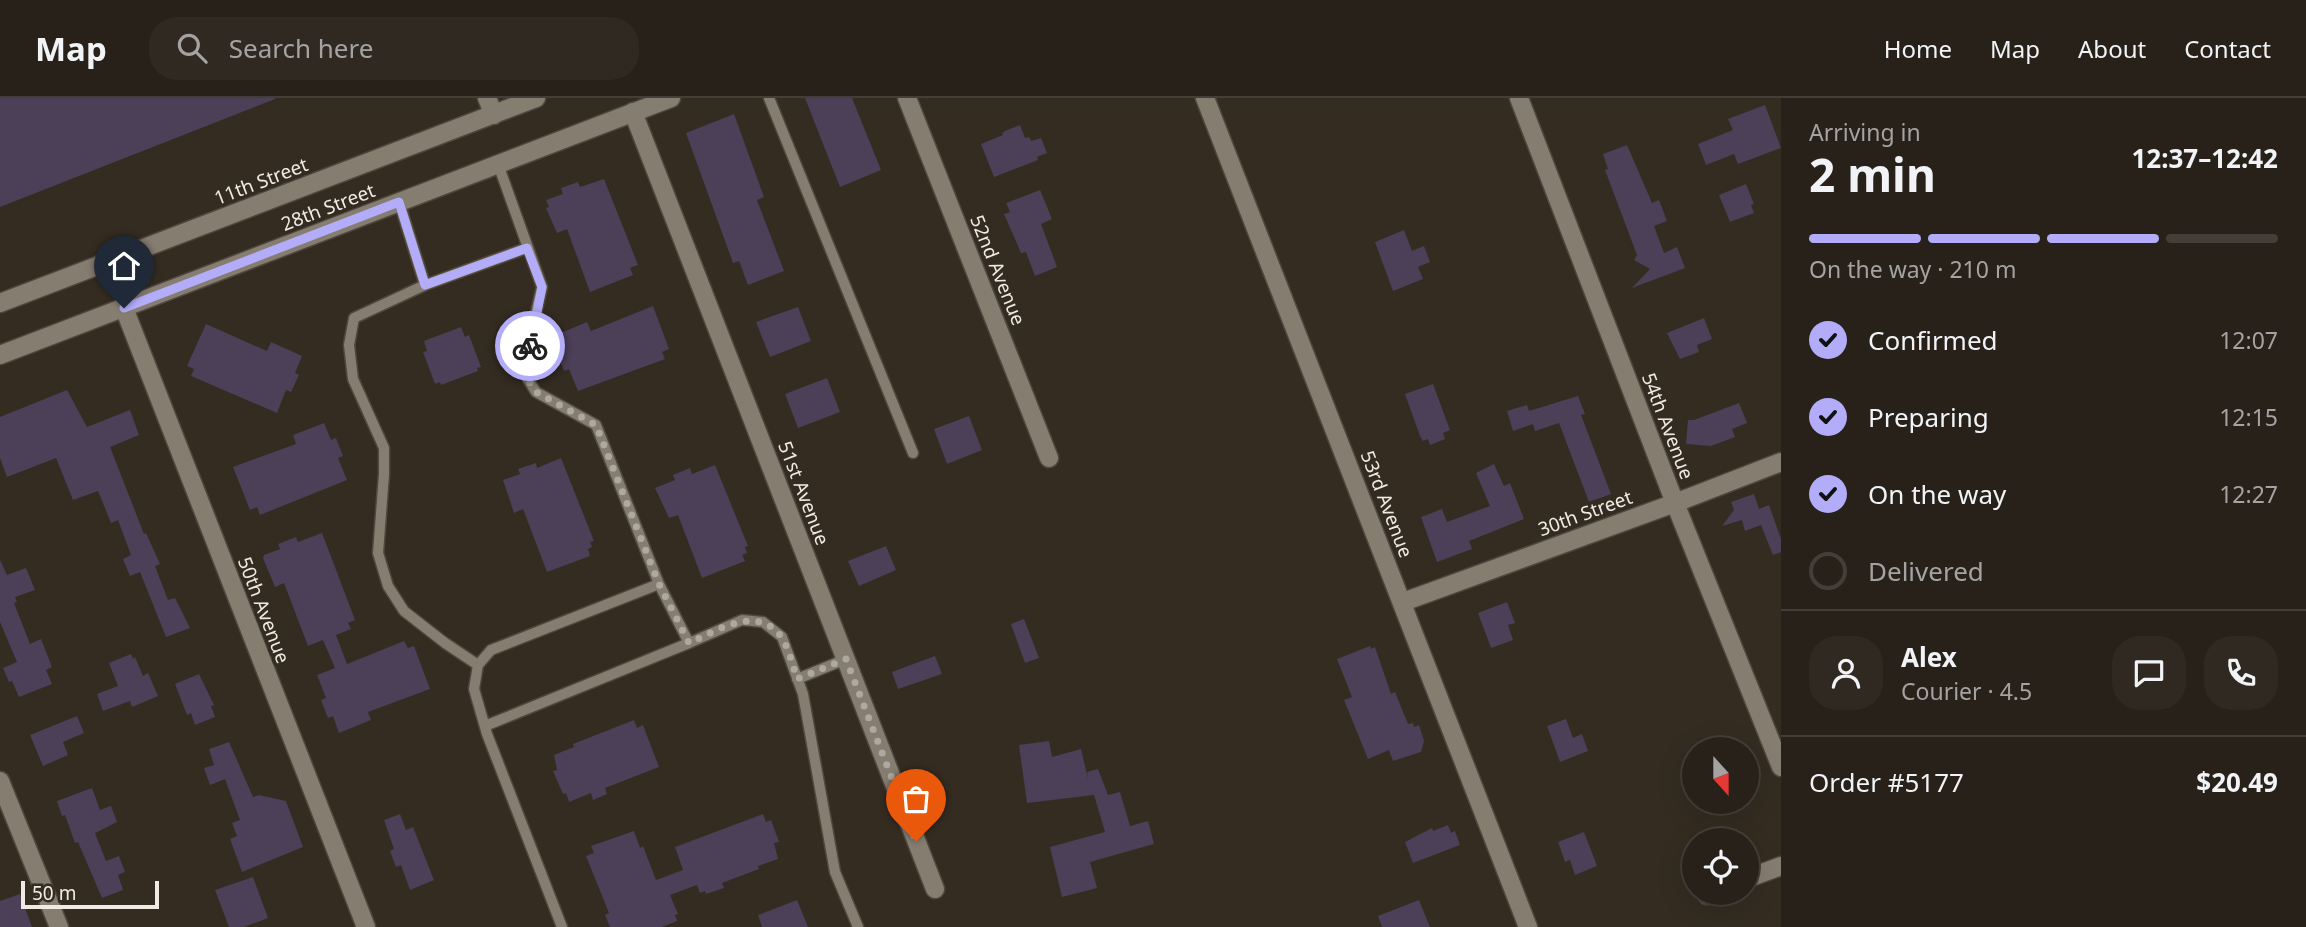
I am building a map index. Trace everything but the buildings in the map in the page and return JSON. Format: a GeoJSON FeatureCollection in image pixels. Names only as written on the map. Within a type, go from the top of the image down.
{"type":"FeatureCollection","features":[{"type":"Feature","properties":{"kind":"street","name":"11th Street"},"geometry":{"type":"LineString","coordinates":[[0,303],[491,106],[536,98]]}},
{"type":"Feature","properties":{"kind":"street","name":"28th Street"},"geometry":{"type":"LineString","coordinates":[[0,355],[671,98]]}},
{"type":"Feature","properties":{"kind":"street","name":"52nd Avenue"},"geometry":{"type":"LineString","coordinates":[[907,98],[1049,458]]}},
{"type":"Feature","properties":{"kind":"street","name":"53rd Avenue"},"geometry":{"type":"LineString","coordinates":[[1205,98],[1528,927]]}},
{"type":"Feature","properties":{"kind":"street","name":"54th Avenue"},"geometry":{"type":"LineString","coordinates":[[1519,98],[1675,503],[1781,767]]}},
{"type":"Feature","properties":{"kind":"street","name":"51st Avenue"},"geometry":{"type":"LineString","coordinates":[[633,112],[935,889]]}},
{"type":"Feature","properties":{"kind":"street","name":"50th Avenue"},"geometry":{"type":"LineString","coordinates":[[124,308],[366,927]]}},
{"type":"Feature","properties":{"kind":"street","name":"30th Street"},"geometry":{"type":"LineString","coordinates":[[1403,602],[1781,462]]}},
{"type":"Feature","properties":{"kind":"street"},"geometry":{"type":"LineString","coordinates":[[0,781],[59,927]]}},
{"type":"Feature","properties":{"kind":"street"},"geometry":{"type":"LineString","coordinates":[[1759,874],[1781,866]]}},
{"type":"Feature","properties":{"kind":"lane"},"geometry":{"type":"LineString","coordinates":[[769,98],[913,453]]}},
{"type":"Feature","properties":{"kind":"lane"},"geometry":{"type":"LineString","coordinates":[[498,164],[542,287],[532,330],[527,378],[536,392],[596,425],[659,584],[689,643]]}},
{"type":"Feature","properties":{"kind":"lane"},"geometry":{"type":"LineString","coordinates":[[399,202],[425,285]]}},
{"type":"Feature","properties":{"kind":"lane"},"geometry":{"type":"LineString","coordinates":[[478,665],[404,611],[388,586],[378,553],[384,448],[352,379],[349,345],[354,318],[425,285],[527,248]]}},
{"type":"Feature","properties":{"kind":"lane"},"geometry":{"type":"LineString","coordinates":[[562,927],[485,726],[474,689],[478,665],[491,650],[659,584]]}},
{"type":"Feature","properties":{"kind":"lane"},"geometry":{"type":"LineString","coordinates":[[485,726],[741,620],[763,622],[782,637],[803,694],[835,872],[858,927]]}},
{"type":"Feature","properties":{"kind":"lane"},"geometry":{"type":"LineString","coordinates":[[797,679],[846,659]]}},
{"type":"Feature","properties":{"kind":"way so far"},"geometry":{"type":"LineString","coordinates":[[530,346],[527,378],[536,392],[596,425],[659,584],[689,643],[741,620],[763,622],[782,637],[797,679],[846,659],[916,841]]}},
{"type":"Feature","properties":{"kind":"route"},"geometry":{"type":"LineString","coordinates":[[124,308],[399,202],[425,285],[527,248],[542,287],[530,346]]}}]}
